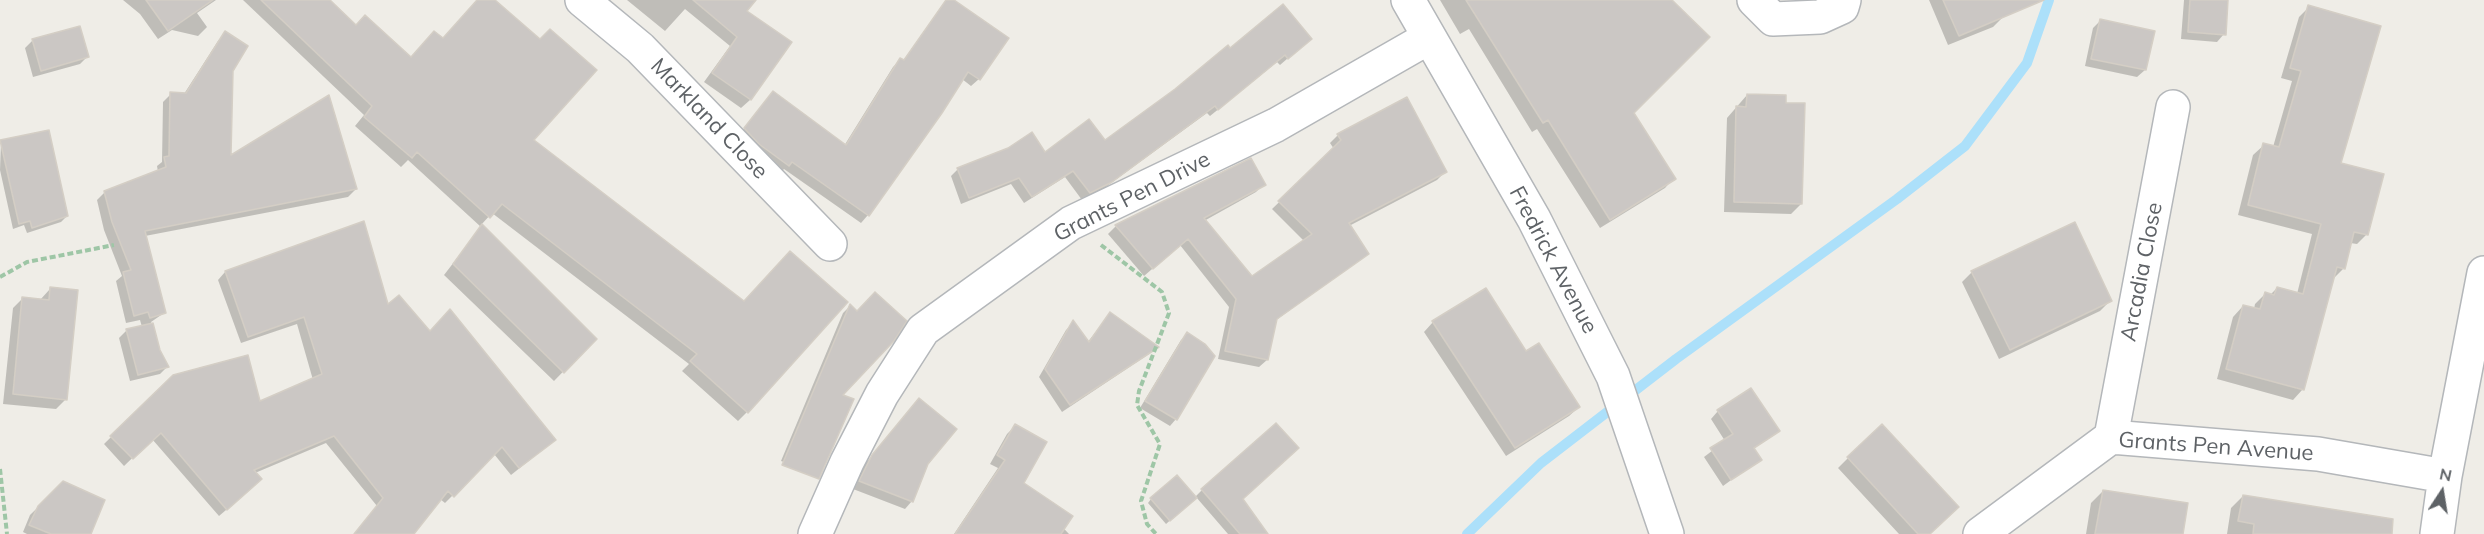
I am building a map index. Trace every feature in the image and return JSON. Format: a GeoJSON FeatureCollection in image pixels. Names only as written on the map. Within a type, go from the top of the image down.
{"type":"FeatureCollection","features":[{"type":"Feature","properties":{"kind":"street","name":"Markland Close"},"geometry":{"type":"LineString","coordinates":[[582,0],[639,48],[830,244]]}},
{"type":"Feature","properties":{"kind":"street","name":"Fredrick Avenue"},"geometry":{"type":"LineString","coordinates":[[1408,0],[1534,219],[1613,375],[1667,534]]}},
{"type":"Feature","properties":{"kind":"street"},"geometry":{"type":"LineString","coordinates":[[1754,0],[1773,19],[1820,17],[1842,7],[1844,0]]}},
{"type":"Feature","properties":{"kind":"street","name":"Grants Pen Drive"},"geometry":{"type":"LineString","coordinates":[[815,534],[847,462],[882,394],[923,330],[1071,223],[1276,125],[1428,38]]}},
{"type":"Feature","properties":{"kind":"street","name":"Arcadia Close"},"geometry":{"type":"LineString","coordinates":[[2111,437],[2173,107]]}},
{"type":"Feature","properties":{"kind":"street"},"geometry":{"type":"LineString","coordinates":[[2437,534],[2445,476],[2484,273]]}},
{"type":"Feature","properties":{"kind":"street","name":"Grants Pen Avenue"},"geometry":{"type":"LineString","coordinates":[[1980,534],[2111,437],[2318,454],[2445,476]]}},
{"type":"Feature","properties":{"kind":"path"},"geometry":{"type":"LineString","coordinates":[[1071,223],[1162,292],[1170,313],[1139,391],[1137,405],[1160,444],[1141,501],[1147,524],[1156,534]]}},
{"type":"Feature","properties":{"kind":"path"},"geometry":{"type":"LineString","coordinates":[[0,277],[27,262],[114,245]]}},
{"type":"Feature","properties":{"kind":"path"},"geometry":{"type":"LineString","coordinates":[[0,469],[7,534]]}},
{"type":"Feature","properties":{"kind":"building"},"geometry":{"type":"Polygon","coordinates":[[[146,0],[213,0],[168,31],[146,0]]]}},
{"type":"Feature","properties":{"kind":"building"},"geometry":{"type":"Polygon","coordinates":[[[261,0],[330,0],[356,25],[365,15],[411,57],[434,31],[443,38],[477,0],[495,0],[540,39],[550,29],[597,70],[534,140],[744,301],[790,251],[848,302],[748,413],[690,361],[697,354],[502,204],[490,218],[417,152],[412,158],[364,117],[372,106],[261,0]]]}},
{"type":"Feature","properties":{"kind":"building"},"geometry":{"type":"Polygon","coordinates":[[[693,0],[756,0],[747,11],[792,42],[751,100],[712,73],[737,37],[693,0]]]}},
{"type":"Feature","properties":{"kind":"building"},"geometry":{"type":"Polygon","coordinates":[[[946,0],[954,0],[1009,38],[980,80],[968,72],[942,113],[869,216],[792,162],[789,166],[759,144],[744,128],[773,91],[846,145],[900,58],[904,60],[946,0]]]}},
{"type":"Feature","properties":{"kind":"building"},"geometry":{"type":"Polygon","coordinates":[[[1466,0],[1672,0],[1710,37],[1634,113],[1676,179],[1610,220],[1548,120],[1543,123],[1466,0]]]}},
{"type":"Feature","properties":{"kind":"building"},"geometry":{"type":"Polygon","coordinates":[[[1943,0],[2044,0],[1959,36],[1943,0]]]}},
{"type":"Feature","properties":{"kind":"building"},"geometry":{"type":"Polygon","coordinates":[[[2190,0],[2228,0],[2226,35],[2188,32],[2190,0]]]}},
{"type":"Feature","properties":{"kind":"building"},"geometry":{"type":"Polygon","coordinates":[[[1283,4],[1312,39],[1288,59],[1285,55],[1218,110],[1215,106],[1112,182],[1090,193],[1073,171],[1032,197],[1019,178],[969,198],[957,168],[1008,148],[1032,132],[1045,152],[1089,119],[1105,140],[1175,89],[1228,45],[1230,48],[1283,4]]]}},
{"type":"Feature","properties":{"kind":"building"},"geometry":{"type":"Polygon","coordinates":[[[2308,5],[2381,26],[2341,163],[2384,174],[2368,235],[2354,232],[2345,269],[2337,267],[2304,390],[2226,369],[2243,305],[2260,309],[2265,292],[2274,295],[2277,287],[2303,294],[2321,224],[2248,205],[2263,143],[2279,147],[2301,71],[2290,68],[2308,5]]]}},
{"type":"Feature","properties":{"kind":"building"},"geometry":{"type":"Polygon","coordinates":[[[2100,19],[2155,31],[2146,70],[2091,59],[2100,19]]]}},
{"type":"Feature","properties":{"kind":"building"},"geometry":{"type":"Polygon","coordinates":[[[80,26],[89,57],[41,71],[32,39],[80,26]]]}},
{"type":"Feature","properties":{"kind":"building"},"geometry":{"type":"Polygon","coordinates":[[[225,31],[248,46],[233,71],[231,155],[329,95],[357,189],[145,231],[166,313],[150,318],[148,312],[134,316],[123,272],[131,270],[112,222],[104,191],[166,167],[164,157],[169,156],[170,92],[186,93],[225,31]]]}},
{"type":"Feature","properties":{"kind":"building"},"geometry":{"type":"Polygon","coordinates":[[[1747,94],[1786,95],[1786,103],[1805,103],[1802,204],[1734,202],[1736,106],[1746,107],[1747,94]]]}},
{"type":"Feature","properties":{"kind":"building"},"geometry":{"type":"Polygon","coordinates":[[[1407,97],[1447,172],[1349,223],[1369,254],[1277,319],[1268,360],[1225,351],[1236,299],[1188,239],[1153,269],[1115,225],[1251,158],[1266,185],[1204,218],[1252,276],[1312,234],[1278,201],[1341,140],[1337,134],[1407,97]]]}},
{"type":"Feature","properties":{"kind":"building"},"geometry":{"type":"Polygon","coordinates":[[[49,130],[68,216],[32,228],[30,221],[19,224],[0,140],[49,130]]]}},
{"type":"Feature","properties":{"kind":"building"},"geometry":{"type":"Polygon","coordinates":[[[364,221],[388,304],[399,295],[430,331],[450,309],[556,440],[519,468],[502,447],[454,497],[448,491],[414,534],[354,534],[383,498],[334,436],[254,470],[262,479],[227,510],[161,433],[133,459],[110,436],[173,375],[248,355],[260,401],[322,374],[304,317],[248,337],[225,271],[364,221]]]}},
{"type":"Feature","properties":{"kind":"building"},"geometry":{"type":"Polygon","coordinates":[[[2075,222],[2112,301],[2010,350],[1971,271],[2075,222]]]}},
{"type":"Feature","properties":{"kind":"building"},"geometry":{"type":"Polygon","coordinates":[[[482,224],[597,339],[564,373],[453,264],[482,224]]]}},
{"type":"Feature","properties":{"kind":"building"},"geometry":{"type":"Polygon","coordinates":[[[50,287],[78,290],[67,400],[13,394],[22,297],[49,300],[50,287]]]}},
{"type":"Feature","properties":{"kind":"building"},"geometry":{"type":"Polygon","coordinates":[[[1486,288],[1526,351],[1539,343],[1580,407],[1515,448],[1432,321],[1486,288]]]}},
{"type":"Feature","properties":{"kind":"building"},"geometry":{"type":"Polygon","coordinates":[[[875,292],[907,321],[894,341],[843,395],[854,399],[819,479],[782,465],[850,304],[857,311],[875,292]]]}},
{"type":"Feature","properties":{"kind":"building"},"geometry":{"type":"Polygon","coordinates":[[[1110,312],[1159,347],[1070,405],[1045,369],[1073,320],[1089,342],[1110,312]]]}},
{"type":"Feature","properties":{"kind":"building"},"geometry":{"type":"Polygon","coordinates":[[[153,323],[160,350],[169,367],[138,375],[126,329],[153,323]]]}},
{"type":"Feature","properties":{"kind":"building"},"geometry":{"type":"Polygon","coordinates":[[[1187,332],[1205,344],[1215,356],[1177,420],[1145,401],[1187,332]]]}},
{"type":"Feature","properties":{"kind":"building"},"geometry":{"type":"Polygon","coordinates":[[[1751,388],[1780,431],[1754,448],[1762,460],[1731,480],[1710,448],[1733,434],[1717,410],[1751,388]]]}},
{"type":"Feature","properties":{"kind":"building"},"geometry":{"type":"Polygon","coordinates":[[[919,398],[957,429],[928,464],[913,502],[859,481],[872,455],[919,398]]]}},
{"type":"Feature","properties":{"kind":"building"},"geometry":{"type":"Polygon","coordinates":[[[1276,423],[1299,448],[1243,499],[1268,534],[1240,534],[1201,489],[1276,423]]]}},
{"type":"Feature","properties":{"kind":"building"},"geometry":{"type":"Polygon","coordinates":[[[1015,424],[1047,442],[1024,483],[1073,516],[1061,534],[955,534],[1005,460],[997,455],[1015,424]]]}},
{"type":"Feature","properties":{"kind":"building"},"geometry":{"type":"Polygon","coordinates":[[[1882,424],[1959,507],[1930,534],[1918,534],[1847,457],[1882,424]]]}},
{"type":"Feature","properties":{"kind":"building"},"geometry":{"type":"Polygon","coordinates":[[[1177,475],[1197,498],[1170,521],[1150,498],[1177,475]]]}},
{"type":"Feature","properties":{"kind":"building"},"geometry":{"type":"Polygon","coordinates":[[[63,481],[105,500],[91,534],[51,534],[29,525],[38,506],[63,481]]]}},
{"type":"Feature","properties":{"kind":"building"},"geometry":{"type":"Polygon","coordinates":[[[2103,490],[2188,503],[2183,534],[2095,534],[2103,490]]]}},
{"type":"Feature","properties":{"kind":"building"},"geometry":{"type":"Polygon","coordinates":[[[2243,495],[2393,519],[2392,534],[2253,534],[2254,524],[2238,521],[2243,495]]]}},
{"type":"Feature","properties":{"kind":"waterway"},"geometry":{"type":"LineString","coordinates":[[1467,534],[1541,463],[1676,359],[1897,199],[1965,146],[2027,63],[2049,0]]}}]}
